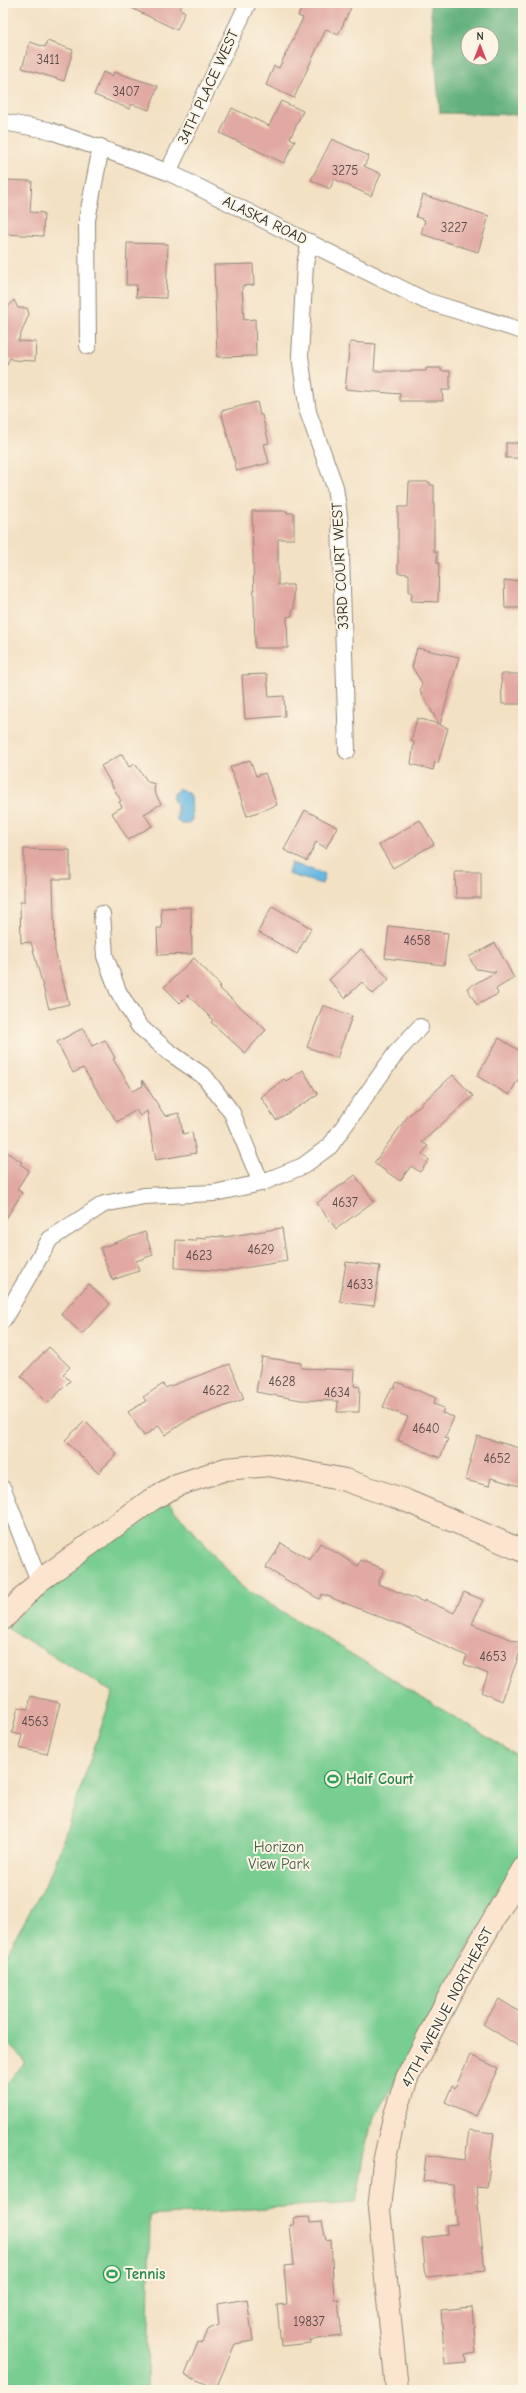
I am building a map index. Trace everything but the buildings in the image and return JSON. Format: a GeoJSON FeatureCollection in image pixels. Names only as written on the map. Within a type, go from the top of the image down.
{"type":"FeatureCollection","features":[{"type":"Feature","properties":{"kind":"street","name":"34TH PLACE WEST"},"geometry":{"type":"LineString","coordinates":[[168,172],[248,3]]}},
{"type":"Feature","properties":{"kind":"street","name":"ALASKA ROAD"},"geometry":{"type":"LineString","coordinates":[[3,122],[48,130],[101,147],[168,172],[426,301],[523,331]]}},
{"type":"Feature","properties":{"kind":"street"},"geometry":{"type":"LineString","coordinates":[[88,346],[87,220],[101,147]]}},
{"type":"Feature","properties":{"kind":"street","name":"33RD COURT WEST"},"geometry":{"type":"LineString","coordinates":[[310,242],[304,264],[300,356],[308,412],[335,487],[340,523],[347,751]]}},
{"type":"Feature","properties":{"kind":"street"},"geometry":{"type":"LineString","coordinates":[[102,914],[105,956],[118,990],[139,1026],[169,1052],[205,1077],[210,1083],[232,1113],[261,1183]]}},
{"type":"Feature","properties":{"kind":"street"},"geometry":{"type":"LineString","coordinates":[[3,1320],[50,1239],[104,1204],[144,1196],[214,1193],[261,1183],[303,1166],[330,1146],[396,1053],[420,1027]]}},
{"type":"Feature","properties":{"kind":"street"},"geometry":{"type":"LineString","coordinates":[[3,1619],[39,1581],[151,1500],[177,1485],[226,1469],[269,1465],[338,1478],[407,1501],[523,1551]]}},
{"type":"Feature","properties":{"kind":"street"},"geometry":{"type":"LineString","coordinates":[[3,1489],[39,1581]]}},
{"type":"Feature","properties":{"kind":"street","name":"47TH AVENUE NORTHEAST"},"geometry":{"type":"LineString","coordinates":[[396,2390],[379,2209],[384,2162],[394,2118],[407,2078],[443,2008],[523,1869]]}},
{"type":"Feature","properties":{"kind":"green space"},"geometry":{"type":"Polygon","coordinates":[[[430,3],[523,3],[523,115],[440,113],[430,3]]]}},
{"type":"Feature","properties":{"kind":"green space","name":"Horizon View Park"},"geometry":{"type":"Polygon","coordinates":[[[168,1502],[242,1587],[523,1759],[523,1848],[369,2129],[356,2202],[150,2216],[147,2390],[14,2390],[3,2368],[3,2088],[25,2062],[3,2038],[3,1960],[53,1870],[113,1692],[7,1628],[65,1562],[168,1502]]]}},
{"type":"Feature","properties":{"kind":"water"},"geometry":{"type":"Polygon","coordinates":[[[177,790],[183,790],[191,796],[192,820],[188,824],[181,824],[177,821],[177,804],[173,800],[173,795],[177,790]]]}},
{"type":"Feature","properties":{"kind":"water"},"geometry":{"type":"Polygon","coordinates":[[[291,863],[325,874],[322,884],[288,874],[291,863]]]}},
{"type":"Feature","properties":{"kind":"place","name":"Half Court"},"geometry":{"type":"Point","coordinates":[333,1779]}},
{"type":"Feature","properties":{"kind":"place","name":"Tennis"},"geometry":{"type":"Point","coordinates":[112,2274]}}]}
